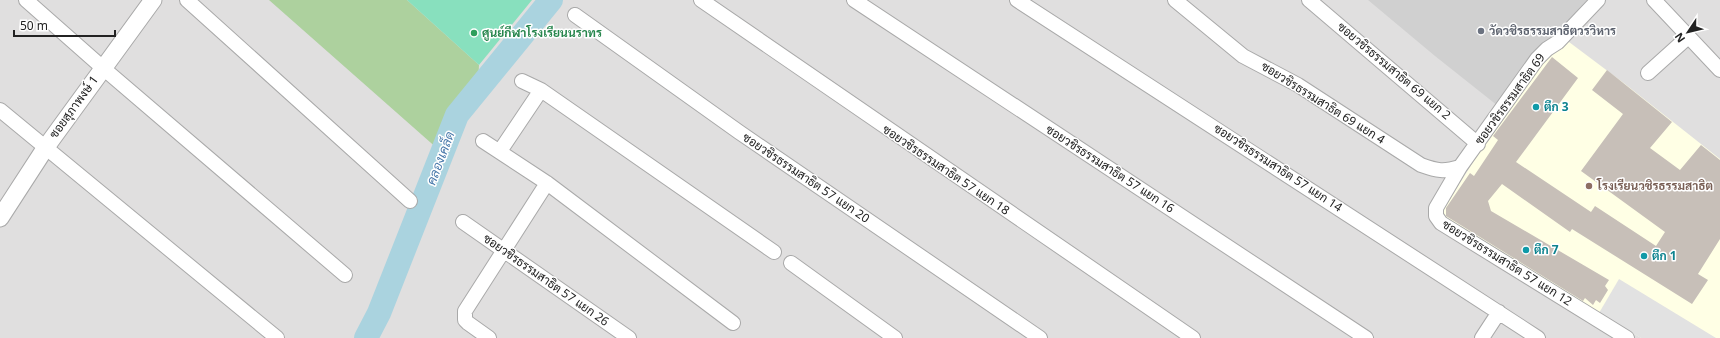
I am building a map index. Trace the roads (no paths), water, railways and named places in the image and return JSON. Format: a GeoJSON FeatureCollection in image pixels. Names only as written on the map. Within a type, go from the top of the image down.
{"type":"FeatureCollection","features":[{"type":"Feature","properties":{"kind":"street"},"geometry":{"type":"LineString","coordinates":[[26,0],[103,68],[345,275]]}},
{"type":"Feature","properties":{"kind":"street","name":"ซอยสุภาพงษ์ 1"},"geometry":{"type":"LineString","coordinates":[[0,218],[46,147],[154,0]]}},
{"type":"Feature","properties":{"kind":"street"},"geometry":{"type":"LineString","coordinates":[[187,0],[410,201]]}},
{"type":"Feature","properties":{"kind":"street","name":"ซอยวชิรธรรมสาธิต 57 แยก 18"},"geometry":{"type":"LineString","coordinates":[[701,0],[1192,338]]}},
{"type":"Feature","properties":{"kind":"street","name":"ซอยวชิรธรรมสาธิต 57 แยก 16"},"geometry":{"type":"LineString","coordinates":[[854,0],[1366,338]]}},
{"type":"Feature","properties":{"kind":"street","name":"ซอยวชิรธรรมสาธิต 57 แยก 14"},"geometry":{"type":"LineString","coordinates":[[1017,0],[1538,338]]}},
{"type":"Feature","properties":{"kind":"street","name":"ซอยวชิรธรรมสาธิต 69 แยก 4"},"geometry":{"type":"LineString","coordinates":[[1175,0],[1243,56],[1298,85],[1421,165],[1437,171],[1446,171],[1460,167]]}},
{"type":"Feature","properties":{"kind":"street","name":"ซอยวชิรธรรมสาธิต 69 แยก 2"},"geometry":{"type":"LineString","coordinates":[[1309,0],[1478,144]]}},
{"type":"Feature","properties":{"kind":"street","name":"ซอยวชิรธรรมสาธิต 69"},"geometry":{"type":"LineString","coordinates":[[1460,167],[1478,144],[1537,59],[1547,49],[1558,42],[1598,0]]}},
{"type":"Feature","properties":{"kind":"street"},"geometry":{"type":"LineString","coordinates":[[1654,0],[1720,70]]}},
{"type":"Feature","properties":{"kind":"street","name":"ซอยวชิรธรรมสาธิต 57 แยก 20"},"geometry":{"type":"LineString","coordinates":[[575,15],[739,132],[1040,338]]}},
{"type":"Feature","properties":{"kind":"street"},"geometry":{"type":"LineString","coordinates":[[1648,73],[1688,36]]}},
{"type":"Feature","properties":{"kind":"street"},"geometry":{"type":"LineString","coordinates":[[522,82],[541,90],[774,252]]}},
{"type":"Feature","properties":{"kind":"street"},"geometry":{"type":"LineString","coordinates":[[500,151],[541,90]]}},
{"type":"Feature","properties":{"kind":"street"},"geometry":{"type":"LineString","coordinates":[[0,110],[278,338]]}},
{"type":"Feature","properties":{"kind":"street"},"geometry":{"type":"LineString","coordinates":[[483,141],[546,183],[733,323]]}},
{"type":"Feature","properties":{"kind":"street","name":"ซอยวชิรธรรมสาธิต 57 แยก 12"},"geometry":{"type":"LineString","coordinates":[[1460,167],[1436,208],[1436,216],[1441,222],[1627,338]]}},
{"type":"Feature","properties":{"kind":"street"},"geometry":{"type":"LineString","coordinates":[[489,338],[465,320],[465,311],[546,183]]}},
{"type":"Feature","properties":{"kind":"street","name":"ซอยวชิรธรรมสาธิต 57 แยก 26"},"geometry":{"type":"LineString","coordinates":[[463,222],[629,338]]}},
{"type":"Feature","properties":{"kind":"street"},"geometry":{"type":"LineString","coordinates":[[791,263],[895,338]]}},
{"type":"Feature","properties":{"kind":"street"},"geometry":{"type":"LineString","coordinates":[[1482,338],[1499,312]]}},
{"type":"Feature","properties":{"kind":"waterway","name":"คลองเคล็ด"},"geometry":{"type":"LineString","coordinates":[[366,338],[379,313],[457,115],[551,0]]}},
{"type":"Feature","properties":{"kind":"place","name":"วัดวชิรธรรมสาธิตวรวิหาร"},"geometry":{"type":"Point","coordinates":[1481,31]}},
{"type":"Feature","properties":{"kind":"place","name":"ศูนย์กีฬาโรงเรียนนราทร"},"geometry":{"type":"Point","coordinates":[474,33]}},
{"type":"Feature","properties":{"kind":"place","name":"ตึก 3"},"geometry":{"type":"Point","coordinates":[1536,107]}},
{"type":"Feature","properties":{"kind":"place","name":"โรงเรียนวชิรธรรมสาธิต"},"geometry":{"type":"Point","coordinates":[1589,186]}},
{"type":"Feature","properties":{"kind":"place","name":"ตึก 7"},"geometry":{"type":"Point","coordinates":[1526,250]}},
{"type":"Feature","properties":{"kind":"place","name":"ตึก 1"},"geometry":{"type":"Point","coordinates":[1644,256]}}]}
